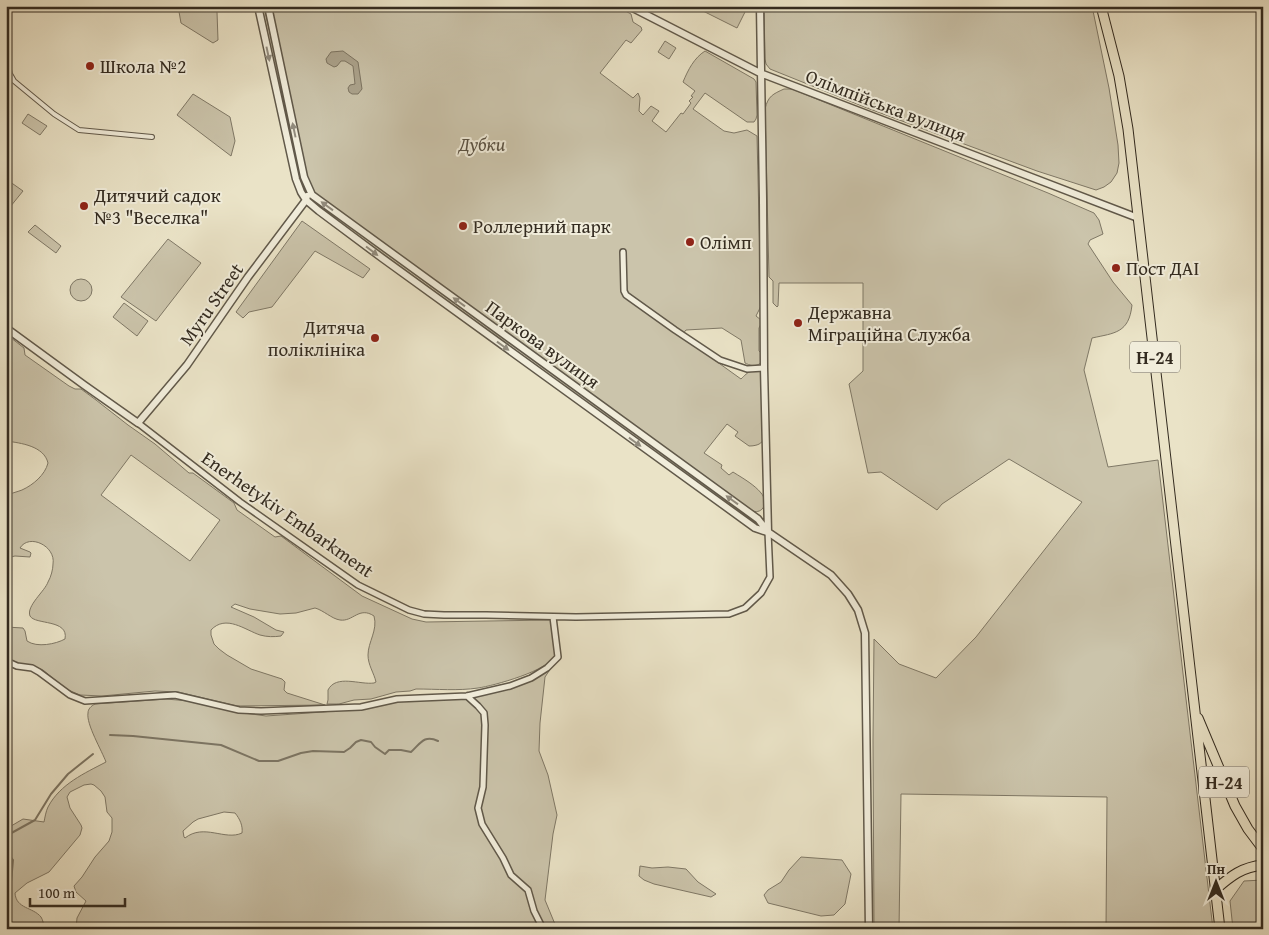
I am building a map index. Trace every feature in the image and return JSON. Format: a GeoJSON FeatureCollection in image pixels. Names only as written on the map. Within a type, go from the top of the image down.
{"type":"FeatureCollection","features":[{"type":"Feature","properties":{"kind":"main road","name":"Н-24"},"geometry":{"type":"LineString","coordinates":[[1101,6],[1123,97],[1195,711],[1235,806],[1248,829],[1263,849]]}},
{"type":"Feature","properties":{"kind":"main road"},"geometry":{"type":"LineString","coordinates":[[1195,711],[1220,929]]}},
{"type":"Feature","properties":{"kind":"main road"},"geometry":{"type":"LineString","coordinates":[[1216,889],[1243,869],[1263,865]]}},
{"type":"Feature","properties":{"kind":"street"},"geometry":{"type":"LineString","coordinates":[[258,6],[296,179],[306,200]]}},
{"type":"Feature","properties":{"kind":"street","name":"Паркова вулиця"},"geometry":{"type":"LineString","coordinates":[[268,6],[304,177],[312,195],[758,519],[768,532]]}},
{"type":"Feature","properties":{"kind":"street","name":"Олімпійська вулиця"},"geometry":{"type":"LineString","coordinates":[[629,6],[760,73],[1138,218]]}},
{"type":"Feature","properties":{"kind":"street"},"geometry":{"type":"LineString","coordinates":[[760,6],[764,368],[768,532],[831,575],[848,594],[858,610],[865,633],[868,929]]}},
{"type":"Feature","properties":{"kind":"street"},"geometry":{"type":"LineString","coordinates":[[6,57],[10,74],[14,81],[54,114],[79,130],[152,137]]}},
{"type":"Feature","properties":{"kind":"street","name":"Myru Street"},"geometry":{"type":"LineString","coordinates":[[138,423],[187,365],[248,277],[306,200],[309,190]]}},
{"type":"Feature","properties":{"kind":"street","name":"Паркова вулиця"},"geometry":{"type":"LineString","coordinates":[[306,200],[382,258],[755,528],[768,532]]}},
{"type":"Feature","properties":{"kind":"street"},"geometry":{"type":"LineString","coordinates":[[623,252],[624,291],[626,295],[720,360],[747,369],[764,368]]}},
{"type":"Feature","properties":{"kind":"street","name":"Enerhetykiv Embarkment"},"geometry":{"type":"LineString","coordinates":[[6,328],[138,423],[240,502],[310,552],[358,585],[409,610],[424,614],[444,615],[553,617],[729,614],[745,608],[761,593],[770,577],[768,532]]}},
{"type":"Feature","properties":{"kind":"street"},"geometry":{"type":"LineString","coordinates":[[6,662],[32,668],[80,700],[90,701],[175,695],[239,710],[262,711],[361,707],[397,699],[467,696],[510,686],[531,678],[547,668],[558,657],[553,617]]}},
{"type":"Feature","properties":{"kind":"street"},"geometry":{"type":"LineString","coordinates":[[467,696],[484,713],[483,787],[478,808],[482,824],[511,875],[528,890],[534,911],[543,929]]}},
{"type":"Feature","properties":{"kind":"green space"},"geometry":{"type":"Polygon","coordinates":[[[178,6],[207,6],[217,12],[218,40],[213,43],[181,23],[178,6]]]}},
{"type":"Feature","properties":{"kind":"green space"},"geometry":{"type":"Polygon","coordinates":[[[261,6],[264,6],[301,174],[298,175],[261,6]]]}},
{"type":"Feature","properties":{"kind":"green space","name":"Дубки"},"geometry":{"type":"Polygon","coordinates":[[[269,6],[616,6],[631,14],[633,22],[641,27],[642,30],[631,43],[626,40],[600,73],[633,98],[638,93],[640,98],[639,111],[643,115],[651,106],[659,111],[652,121],[666,132],[691,103],[689,101],[695,91],[683,82],[692,65],[705,51],[754,79],[756,82],[757,115],[754,122],[747,122],[705,93],[693,109],[724,131],[734,133],[747,130],[757,136],[761,306],[756,316],[761,320],[759,351],[763,355],[762,359],[760,364],[755,366],[745,363],[741,340],[722,328],[686,330],[681,336],[741,379],[751,371],[756,370],[763,373],[762,442],[749,446],[735,436],[738,432],[727,424],[704,453],[722,465],[721,468],[729,475],[733,472],[755,487],[764,497],[765,503],[762,509],[752,511],[315,193],[304,169],[269,6]]]}},
{"type":"Feature","properties":{"kind":"green space"},"geometry":{"type":"Polygon","coordinates":[[[703,6],[744,6],[747,8],[737,28],[701,10],[703,6]]]}},
{"type":"Feature","properties":{"kind":"green space"},"geometry":{"type":"Polygon","coordinates":[[[764,6],[1092,6],[1109,88],[1118,145],[1119,163],[1117,173],[1111,182],[1096,190],[1037,171],[867,108],[770,69],[765,59],[764,6]]]}},
{"type":"Feature","properties":{"kind":"green space"},"geometry":{"type":"Polygon","coordinates":[[[665,41],[676,48],[669,59],[658,52],[665,41]]]}},
{"type":"Feature","properties":{"kind":"green space"},"geometry":{"type":"Polygon","coordinates":[[[784,89],[792,89],[1048,193],[1094,213],[1099,220],[1103,234],[1090,240],[1088,244],[1113,282],[1132,305],[1128,321],[1120,330],[1108,335],[1092,338],[1084,370],[1108,467],[1158,460],[1213,929],[1106,929],[1107,797],[901,794],[899,929],[874,929],[874,639],[899,664],[936,678],[976,637],[1082,502],[1009,459],[942,504],[937,510],[881,472],[868,473],[849,384],[863,371],[863,283],[779,283],[778,306],[773,303],[773,281],[769,277],[765,109],[771,96],[784,89]]]}},
{"type":"Feature","properties":{"kind":"green space"},"geometry":{"type":"Polygon","coordinates":[[[193,94],[230,117],[235,141],[231,156],[177,115],[193,94]]]}},
{"type":"Feature","properties":{"kind":"green space"},"geometry":{"type":"Polygon","coordinates":[[[28,114],[47,126],[40,135],[22,123],[28,114]]]}},
{"type":"Feature","properties":{"kind":"green space"},"geometry":{"type":"Polygon","coordinates":[[[6,179],[23,191],[6,212],[6,179]]]}},
{"type":"Feature","properties":{"kind":"green space"},"geometry":{"type":"Polygon","coordinates":[[[324,207],[755,522],[754,524],[322,209],[324,207]]]}},
{"type":"Feature","properties":{"kind":"green space"},"geometry":{"type":"Polygon","coordinates":[[[302,221],[370,269],[363,278],[315,251],[272,307],[249,312],[243,318],[236,312],[302,221]]]}},
{"type":"Feature","properties":{"kind":"green space"},"geometry":{"type":"Polygon","coordinates":[[[35,225],[61,246],[56,253],[28,232],[35,225]]]}},
{"type":"Feature","properties":{"kind":"green space"},"geometry":{"type":"Polygon","coordinates":[[[168,239],[201,263],[156,321],[121,297],[168,239]]]}},
{"type":"Feature","properties":{"kind":"green space"},"geometry":{"type":"Polygon","coordinates":[[[81,279],[91,286],[92,290],[85,300],[81,301],[71,294],[70,290],[77,280],[81,279]]]}},
{"type":"Feature","properties":{"kind":"green space"},"geometry":{"type":"Polygon","coordinates":[[[124,303],[148,321],[137,336],[113,317],[124,303]]]}},
{"type":"Feature","properties":{"kind":"green space"},"geometry":{"type":"Polygon","coordinates":[[[6,334],[24,348],[25,355],[69,386],[81,389],[155,444],[189,473],[193,473],[234,503],[237,510],[275,537],[281,536],[362,596],[412,619],[426,622],[551,620],[555,655],[551,661],[533,672],[485,687],[416,689],[371,699],[327,704],[328,690],[337,682],[376,682],[368,655],[375,626],[374,616],[369,613],[360,613],[349,619],[340,620],[315,608],[296,613],[280,614],[250,609],[235,604],[231,607],[254,617],[276,630],[284,632],[281,636],[265,636],[236,625],[223,623],[211,630],[214,644],[227,655],[251,669],[282,679],[285,682],[284,690],[287,693],[325,705],[237,706],[178,692],[155,691],[102,696],[80,695],[66,689],[43,670],[6,658],[6,627],[23,628],[27,641],[41,645],[52,644],[65,639],[65,633],[57,625],[38,621],[30,616],[33,603],[46,586],[51,575],[53,558],[50,552],[41,544],[29,542],[20,548],[30,552],[30,557],[15,556],[6,558],[6,496],[22,490],[34,482],[44,472],[48,463],[46,457],[37,449],[25,444],[6,441],[6,334]],[[131,455],[101,495],[190,561],[220,520],[131,455]]]}},
{"type":"Feature","properties":{"kind":"green space"},"geometry":{"type":"Polygon","coordinates":[[[553,665],[545,677],[539,751],[548,775],[557,815],[545,900],[557,929],[76,929],[77,918],[86,901],[76,892],[74,886],[109,841],[112,832],[112,818],[107,812],[105,797],[101,791],[91,784],[84,785],[70,792],[67,797],[70,808],[81,825],[80,835],[49,872],[27,883],[15,893],[18,902],[41,917],[44,929],[6,929],[10,925],[11,915],[6,910],[6,829],[23,819],[44,822],[48,807],[59,792],[74,780],[106,762],[88,718],[89,709],[95,704],[166,699],[189,701],[237,712],[266,716],[361,708],[387,702],[455,697],[515,684],[553,665]],[[224,812],[198,819],[183,831],[184,837],[200,832],[229,835],[242,833],[241,823],[235,813],[224,812]]]}},
{"type":"Feature","properties":{"kind":"green space"},"geometry":{"type":"Polygon","coordinates":[[[801,857],[842,860],[851,874],[845,904],[834,915],[821,916],[768,903],[764,895],[768,890],[781,882],[801,857]]]}},
{"type":"Feature","properties":{"kind":"green space"},"geometry":{"type":"Polygon","coordinates":[[[640,866],[686,869],[698,882],[716,894],[711,897],[654,884],[639,876],[640,866]]]}},
{"type":"Feature","properties":{"kind":"green space"},"geometry":{"type":"Polygon","coordinates":[[[1263,880],[1263,929],[1233,929],[1230,901],[1244,881],[1263,880]]]}},
{"type":"Feature","properties":{"kind":"shaded area"},"geometry":{"type":"Polygon","coordinates":[[[343,51],[358,62],[362,89],[358,94],[352,94],[348,88],[350,85],[355,84],[353,66],[345,61],[341,61],[334,67],[327,63],[326,59],[331,52],[343,51]]]}},
{"type":"Feature","properties":{"kind":"waterway"},"geometry":{"type":"LineString","coordinates":[[110,735],[221,745],[259,761],[278,761],[313,751],[344,752],[361,740],[371,742],[385,754],[389,750],[411,752],[426,739],[438,741]]}},
{"type":"Feature","properties":{"kind":"waterway"},"geometry":{"type":"LineString","coordinates":[[6,836],[35,820],[51,794],[68,774],[93,754]]}},
{"type":"Feature","properties":{"kind":"waterway"},"geometry":{"type":"LineString","coordinates":[[6,851],[13,860],[9,905],[6,907]]}},
{"type":"Feature","properties":{"kind":"place","name":"Школа №2"},"geometry":{"type":"Point","coordinates":[90,66]}},
{"type":"Feature","properties":{"kind":"place","name":"Дитячий садок №3 \"Веселка\""},"geometry":{"type":"Point","coordinates":[84,206]}},
{"type":"Feature","properties":{"kind":"place","name":"Роллерний парк"},"geometry":{"type":"Point","coordinates":[463,226]}},
{"type":"Feature","properties":{"kind":"place","name":"Олімп"},"geometry":{"type":"Point","coordinates":[690,242]}},
{"type":"Feature","properties":{"kind":"place","name":"Пост ДАІ"},"geometry":{"type":"Point","coordinates":[1116,268]}},
{"type":"Feature","properties":{"kind":"place","name":"Державна Міграційна Служба"},"geometry":{"type":"Point","coordinates":[798,323]}},
{"type":"Feature","properties":{"kind":"place","name":"Дитяча поліклініка"},"geometry":{"type":"Point","coordinates":[375,338]}}]}
